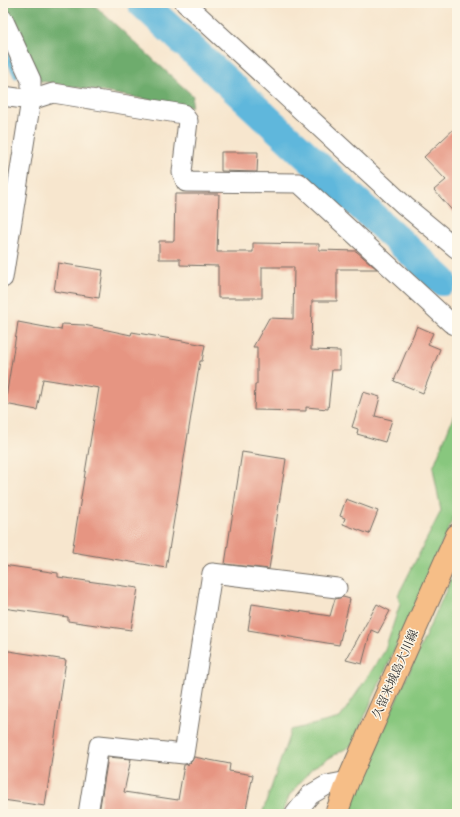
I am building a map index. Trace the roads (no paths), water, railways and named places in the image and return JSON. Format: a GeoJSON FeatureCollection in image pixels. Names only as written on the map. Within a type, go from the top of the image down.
{"type":"FeatureCollection","features":[{"type":"Feature","properties":{"kind":"main road","name":"久留米城島大川線"},"geometry":{"type":"LineString","coordinates":[[336,814],[348,781],[457,534]]}},
{"type":"Feature","properties":{"kind":"street"},"geometry":{"type":"LineString","coordinates":[[185,3],[405,206],[457,249]]}},
{"type":"Feature","properties":{"kind":"street"},"geometry":{"type":"LineString","coordinates":[[3,19],[31,80],[31,100],[3,278]]}},
{"type":"Feature","properties":{"kind":"street"},"geometry":{"type":"LineString","coordinates":[[3,96],[31,100],[53,93],[183,114],[188,121],[182,172],[186,182],[299,183],[451,323],[457,326]]}},
{"type":"Feature","properties":{"kind":"street"},"geometry":{"type":"LineString","coordinates":[[88,814],[99,745],[184,754],[212,572],[337,588]]}},
{"type":"Feature","properties":{"kind":"street"},"geometry":{"type":"LineString","coordinates":[[295,814],[310,795],[327,785],[348,781]]}},
{"type":"Feature","properties":{"kind":"waterway"},"geometry":{"type":"LineString","coordinates":[[142,3],[442,281]]}},
{"type":"Feature","properties":{"kind":"waterway"},"geometry":{"type":"LineString","coordinates":[[3,47],[16,76]]}},
{"type":"Feature","properties":{"kind":"waterway"},"geometry":{"type":"LineString","coordinates":[[3,157],[5,146]]}}]}
